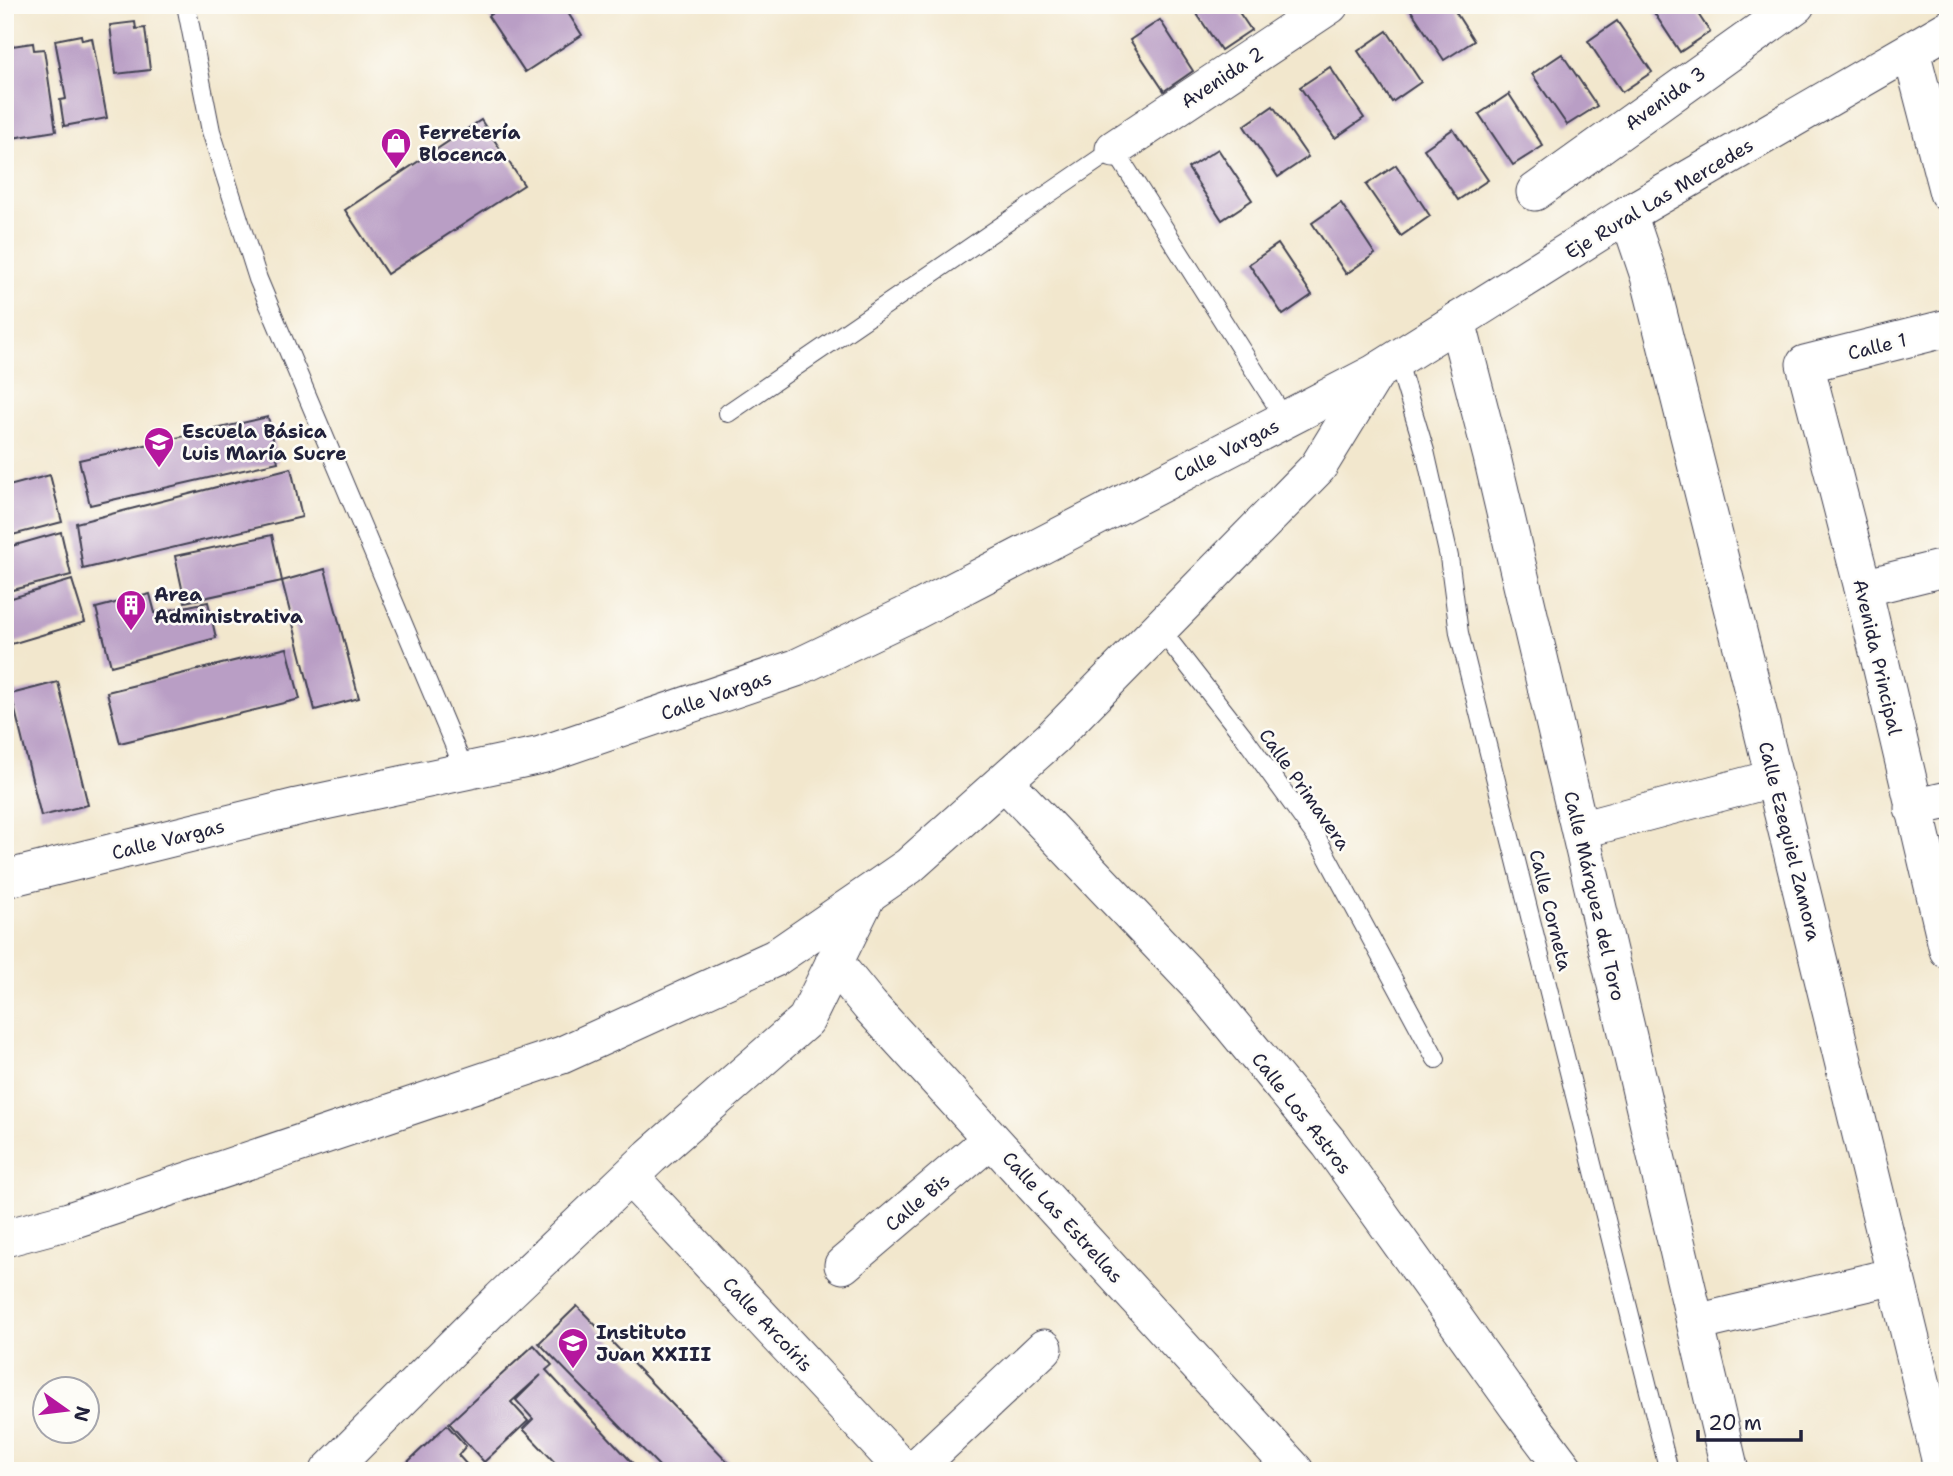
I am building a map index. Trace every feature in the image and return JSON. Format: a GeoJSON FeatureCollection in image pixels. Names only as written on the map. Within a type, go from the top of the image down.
{"type":"FeatureCollection","features":[{"type":"Feature","properties":{"kind":"street","name":"Avenida 2"},"geometry":{"type":"LineString","coordinates":[[1114,149],[1330,5]]}},
{"type":"Feature","properties":{"kind":"street","name":"Avenida 3"},"geometry":{"type":"LineString","coordinates":[[1535,192],[1796,5]]}},
{"type":"Feature","properties":{"kind":"street","name":"Eje Rural Las Mercedes"},"geometry":{"type":"LineString","coordinates":[[1386,366],[1628,214],[1948,29]]}},
{"type":"Feature","properties":{"kind":"street"},"geometry":{"type":"LineString","coordinates":[[1911,51],[1948,193]]}},
{"type":"Feature","properties":{"kind":"street","name":"Calle Ezequiel Zamora"},"geometry":{"type":"LineString","coordinates":[[1628,214],[1649,276],[1775,778],[1942,1471]]}},
{"type":"Feature","properties":{"kind":"street","name":"Calle Márquez del Toro"},"geometry":{"type":"LineString","coordinates":[[1457,321],[1492,457],[1730,1471]]}},
{"type":"Feature","properties":{"kind":"street","name":"Calle 1"},"geometry":{"type":"LineString","coordinates":[[1805,364],[1948,328]]}},
{"type":"Feature","properties":{"kind":"street","name":"Avenida Principal"},"geometry":{"type":"LineString","coordinates":[[1805,364],[1863,588],[1930,804],[1948,950]]}},
{"type":"Feature","properties":{"kind":"street","name":"Calle Vargas"},"geometry":{"type":"LineString","coordinates":[[5,879],[296,807],[541,755],[796,668],[913,612],[1386,366]]}},
{"type":"Feature","properties":{"kind":"street"},"geometry":{"type":"LineString","coordinates":[[5,1238],[69,1221],[562,1055],[775,958],[909,866],[1006,782],[1052,738],[1318,467],[1386,366]]}},
{"type":"Feature","properties":{"kind":"street"},"geometry":{"type":"LineString","coordinates":[[1863,588],[1948,567]]}},
{"type":"Feature","properties":{"kind":"street"},"geometry":{"type":"LineString","coordinates":[[1580,830],[1775,778]]}},
{"type":"Feature","properties":{"kind":"street","name":"Calle Los Astros"},"geometry":{"type":"LineString","coordinates":[[1006,782],[1203,990],[1329,1143],[1566,1471]]}},
{"type":"Feature","properties":{"kind":"street"},"geometry":{"type":"LineString","coordinates":[[329,1471],[501,1299],[651,1156],[806,1020],[868,894]]}},
{"type":"Feature","properties":{"kind":"street","name":"Calle Las Estrellas"},"geometry":{"type":"LineString","coordinates":[[834,962],[1274,1464]]}},
{"type":"Feature","properties":{"kind":"street","name":"Calle Bis"},"geometry":{"type":"LineString","coordinates":[[843,1265],[991,1139]]}},
{"type":"Feature","properties":{"kind":"street","name":"Calle Arcoíris"},"geometry":{"type":"LineString","coordinates":[[630,1178],[905,1471]]}},
{"type":"Feature","properties":{"kind":"street"},"geometry":{"type":"LineString","coordinates":[[1696,1323],[1895,1276]]}},
{"type":"Feature","properties":{"kind":"street"},"geometry":{"type":"LineString","coordinates":[[913,1471],[1044,1348]]}},
{"type":"Feature","properties":{"kind":"lane"},"geometry":{"type":"LineString","coordinates":[[186,5],[211,131],[258,279],[465,771]]}},
{"type":"Feature","properties":{"kind":"lane"},"geometry":{"type":"LineString","coordinates":[[728,413],[1114,149],[1285,419]]}},
{"type":"Feature","properties":{"kind":"lane","name":"Calle Corneta"},"geometry":{"type":"LineString","coordinates":[[1386,366],[1426,451],[1449,557],[1465,657],[1669,1471]]}},
{"type":"Feature","properties":{"kind":"lane","name":"Calle Primavera"},"geometry":{"type":"LineString","coordinates":[[1160,629],[1244,737],[1317,838],[1436,1059]]}},
{"type":"Feature","properties":{"kind":"building"},"geometry":{"type":"Polygon","coordinates":[[[505,5],[563,5],[582,35],[525,72],[488,16],[505,5]]]}},
{"type":"Feature","properties":{"kind":"building"},"geometry":{"type":"Polygon","coordinates":[[[1191,5],[1234,5],[1251,30],[1221,50],[1191,5]]]}},
{"type":"Feature","properties":{"kind":"building"},"geometry":{"type":"Polygon","coordinates":[[[1416,5],[1451,5],[1474,41],[1444,60],[1410,9],[1416,5]]]}},
{"type":"Feature","properties":{"kind":"building"},"geometry":{"type":"Polygon","coordinates":[[[1649,5],[1692,5],[1710,32],[1680,52],[1649,5]]]}},
{"type":"Feature","properties":{"kind":"building"},"geometry":{"type":"Polygon","coordinates":[[[1160,20],[1193,71],[1164,91],[1130,40],[1160,20]]]}},
{"type":"Feature","properties":{"kind":"building"},"geometry":{"type":"Polygon","coordinates":[[[1617,21],[1652,72],[1622,92],[1588,41],[1617,21]]]}},
{"type":"Feature","properties":{"kind":"building"},"geometry":{"type":"Polygon","coordinates":[[[135,22],[136,29],[145,28],[150,70],[116,74],[110,25],[135,22]]]}},
{"type":"Feature","properties":{"kind":"building"},"geometry":{"type":"Polygon","coordinates":[[[1387,31],[1421,82],[1392,102],[1358,51],[1387,31]]]}},
{"type":"Feature","properties":{"kind":"building"},"geometry":{"type":"Polygon","coordinates":[[[81,35],[82,40],[92,38],[107,118],[64,126],[60,100],[66,99],[55,40],[81,35]]]}},
{"type":"Feature","properties":{"kind":"building"},"geometry":{"type":"Polygon","coordinates":[[[33,43],[34,50],[44,49],[56,131],[12,138],[5,99],[5,83],[8,82],[5,47],[33,43]]]}},
{"type":"Feature","properties":{"kind":"building"},"geometry":{"type":"Polygon","coordinates":[[[1562,54],[1597,106],[1567,125],[1532,74],[1562,54]]]}},
{"type":"Feature","properties":{"kind":"building"},"geometry":{"type":"Polygon","coordinates":[[[1330,67],[1364,118],[1335,138],[1300,87],[1330,67]]]}},
{"type":"Feature","properties":{"kind":"building"},"geometry":{"type":"Polygon","coordinates":[[[1509,94],[1543,146],[1513,165],[1479,114],[1509,94]]]}},
{"type":"Feature","properties":{"kind":"building"},"geometry":{"type":"Polygon","coordinates":[[[1273,106],[1308,157],[1278,177],[1244,126],[1273,106]]]}},
{"type":"Feature","properties":{"kind":"building"},"geometry":{"type":"Polygon","coordinates":[[[481,120],[524,185],[387,274],[345,210],[481,120]]]}},
{"type":"Feature","properties":{"kind":"building"},"geometry":{"type":"Polygon","coordinates":[[[1453,129],[1488,180],[1458,200],[1424,149],[1453,129]]]}},
{"type":"Feature","properties":{"kind":"building"},"geometry":{"type":"Polygon","coordinates":[[[1218,149],[1252,200],[1222,220],[1188,168],[1218,149]]]}},
{"type":"Feature","properties":{"kind":"building"},"geometry":{"type":"Polygon","coordinates":[[[1396,165],[1430,216],[1401,236],[1366,185],[1396,165]]]}},
{"type":"Feature","properties":{"kind":"building"},"geometry":{"type":"Polygon","coordinates":[[[1341,203],[1375,254],[1346,274],[1312,223],[1341,203]]]}},
{"type":"Feature","properties":{"kind":"building"},"geometry":{"type":"Polygon","coordinates":[[[1278,244],[1312,295],[1283,315],[1249,264],[1278,244]]]}},
{"type":"Feature","properties":{"kind":"building"},"geometry":{"type":"Polygon","coordinates":[[[268,417],[278,462],[90,505],[79,460],[268,417]]]}},
{"type":"Feature","properties":{"kind":"building"},"geometry":{"type":"Polygon","coordinates":[[[291,468],[302,517],[83,569],[76,523],[291,468]]]}},
{"type":"Feature","properties":{"kind":"building"},"geometry":{"type":"Polygon","coordinates":[[[50,475],[62,522],[5,537],[5,487],[50,475]]]}},
{"type":"Feature","properties":{"kind":"building"},"geometry":{"type":"Polygon","coordinates":[[[61,532],[71,575],[5,592],[5,548],[61,532]]]}},
{"type":"Feature","properties":{"kind":"building"},"geometry":{"type":"Polygon","coordinates":[[[272,535],[282,581],[185,602],[175,556],[272,535]]]}},
{"type":"Feature","properties":{"kind":"building"},"geometry":{"type":"Polygon","coordinates":[[[325,569],[359,698],[315,710],[282,581],[325,569]]]}},
{"type":"Feature","properties":{"kind":"building"},"geometry":{"type":"Polygon","coordinates":[[[72,580],[85,622],[5,646],[5,600],[72,580]]]}},
{"type":"Feature","properties":{"kind":"building","name":"Area Administrativa"},"geometry":{"type":"Polygon","coordinates":[[[150,594],[155,613],[208,602],[216,638],[111,666],[96,608],[150,594]]]}},
{"type":"Feature","properties":{"kind":"building"},"geometry":{"type":"Polygon","coordinates":[[[287,648],[300,699],[120,743],[107,692],[287,648]]]}},
{"type":"Feature","properties":{"kind":"building"},"geometry":{"type":"Polygon","coordinates":[[[58,682],[88,805],[41,816],[11,694],[58,682]]]}},
{"type":"Feature","properties":{"kind":"building"},"geometry":{"type":"Polygon","coordinates":[[[577,1306],[737,1471],[664,1471],[539,1343],[577,1306]]]}},
{"type":"Feature","properties":{"kind":"building"},"geometry":{"type":"Polygon","coordinates":[[[534,1345],[552,1365],[546,1370],[640,1471],[563,1471],[523,1429],[533,1419],[516,1400],[541,1375],[511,1402],[528,1421],[484,1462],[449,1423],[534,1345]]]}},
{"type":"Feature","properties":{"kind":"building"},"geometry":{"type":"Polygon","coordinates":[[[447,1425],[466,1446],[458,1455],[468,1466],[463,1471],[398,1471],[447,1425]]]}},
{"type":"Feature","properties":{"kind":"place","name":"Ferretería Blocenca"},"geometry":{"type":"Point","coordinates":[396,170]}},
{"type":"Feature","properties":{"kind":"place","name":"Escuela Básica Luis María Sucre"},"geometry":{"type":"Point","coordinates":[159,469]}},
{"type":"Feature","properties":{"kind":"place","name":"Area Administrativa"},"geometry":{"type":"Point","coordinates":[131,632]}},
{"type":"Feature","properties":{"kind":"place","name":"Instituto Juan XXIII"},"geometry":{"type":"Point","coordinates":[573,1370]}}]}
